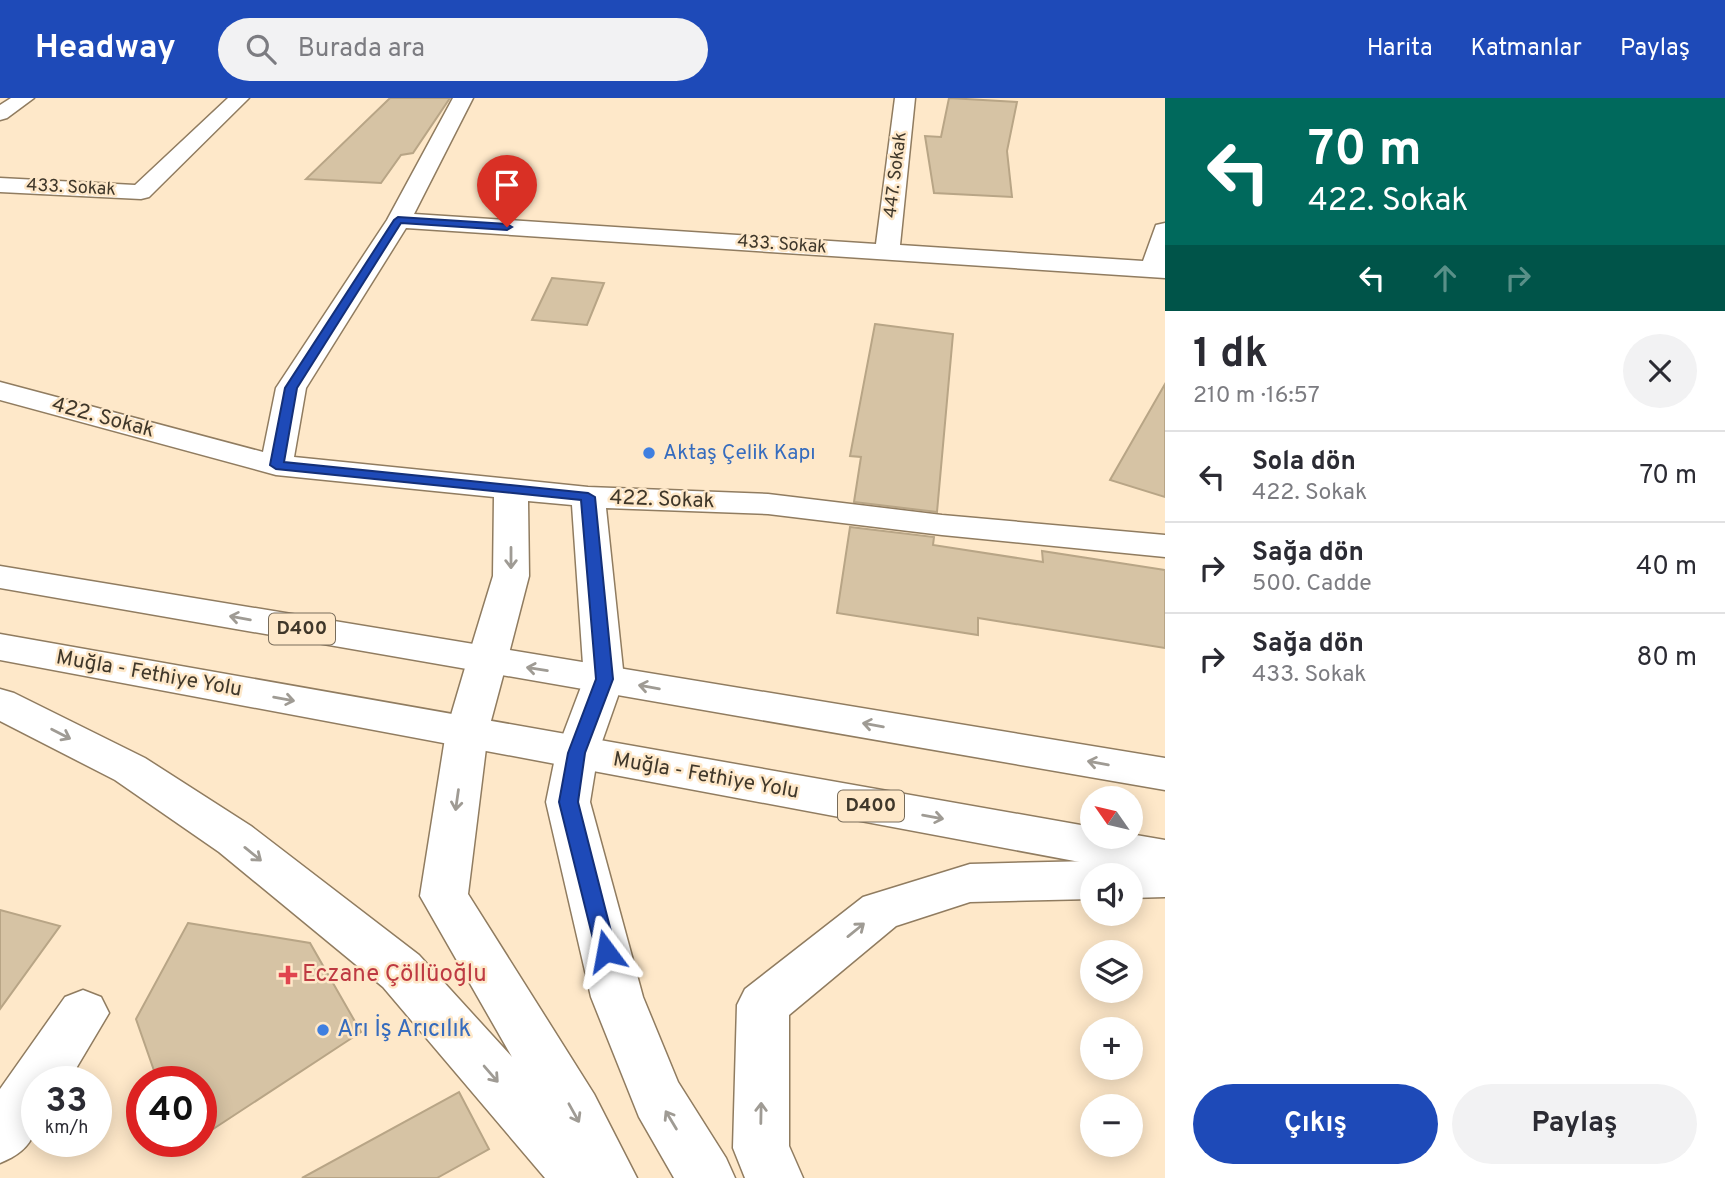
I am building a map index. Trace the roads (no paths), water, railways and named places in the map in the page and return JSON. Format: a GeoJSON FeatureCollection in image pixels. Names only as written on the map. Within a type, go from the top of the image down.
{"type":"FeatureCollection","features":[{"type":"Feature","properties":{"kind":"main road"},"geometry":{"type":"LineString","coordinates":[[0,114],[24,98]]}},
{"type":"Feature","properties":{"kind":"main road","name":"433. Sokak"},"geometry":{"type":"LineString","coordinates":[[0,185],[141,192],[239,98]]}},
{"type":"Feature","properties":{"kind":"main road"},"geometry":{"type":"LineString","coordinates":[[276,465],[291,388],[398,220],[463,98]]}},
{"type":"Feature","properties":{"kind":"main road","name":"447. Sokak"},"geometry":{"type":"LineString","coordinates":[[887,252],[905,98]]}},
{"type":"Feature","properties":{"kind":"main road","name":"433. Sokak"},"geometry":{"type":"LineString","coordinates":[[398,220],[1159,270]]}},
{"type":"Feature","properties":{"kind":"main road"},"geometry":{"type":"LineString","coordinates":[[1159,270],[1165,230]]}},
{"type":"Feature","properties":{"kind":"main road","name":"422. Sokak"},"geometry":{"type":"LineString","coordinates":[[0,391],[276,465],[588,497],[768,504],[942,525],[1165,546]]}},
{"type":"Feature","properties":{"kind":"main road"},"geometry":{"type":"LineString","coordinates":[[511,489],[512,576],[467,732],[444,897],[574,1113],[608,1178]]}},
{"type":"Feature","properties":{"kind":"main road"},"geometry":{"type":"LineString","coordinates":[[588,497],[604,679],[577,753],[569,802],[617,997],[658,1099],[706,1178]]}},
{"type":"Feature","properties":{"kind":"main road","name":"D400"},"geometry":{"type":"LineString","coordinates":[[0,577],[1165,774]]}},
{"type":"Feature","properties":{"kind":"main road","name":"Muğla - Fethiye Yolu"},"geometry":{"type":"LineString","coordinates":[[0,647],[1165,859]]}},
{"type":"Feature","properties":{"kind":"main road"},"geometry":{"type":"LineString","coordinates":[[0,703],[130,769],[235,839],[401,971],[583,1178]]}},
{"type":"Feature","properties":{"kind":"main road"},"geometry":{"type":"LineString","coordinates":[[1143,879],[1165,878]]}},
{"type":"Feature","properties":{"kind":"main road"},"geometry":{"type":"LineString","coordinates":[[774,1178],[761,1147],[762,1005],[880,911],[970,883],[1080,880]]}},
{"type":"Feature","properties":{"kind":"main road"},"geometry":{"type":"LineString","coordinates":[[0,1136],[83,1013]]}},
{"type":"Feature","properties":{"kind":"place","name":"Aktaş Çelik Kapı"},"geometry":{"type":"Point","coordinates":[649,453]}},
{"type":"Feature","properties":{"kind":"place","name":"Eczane Çöllüoğlu"},"geometry":{"type":"Point","coordinates":[288,975]}},
{"type":"Feature","properties":{"kind":"place","name":"Arı İş Arıcılık"},"geometry":{"type":"Point","coordinates":[323,1030]}}]}
